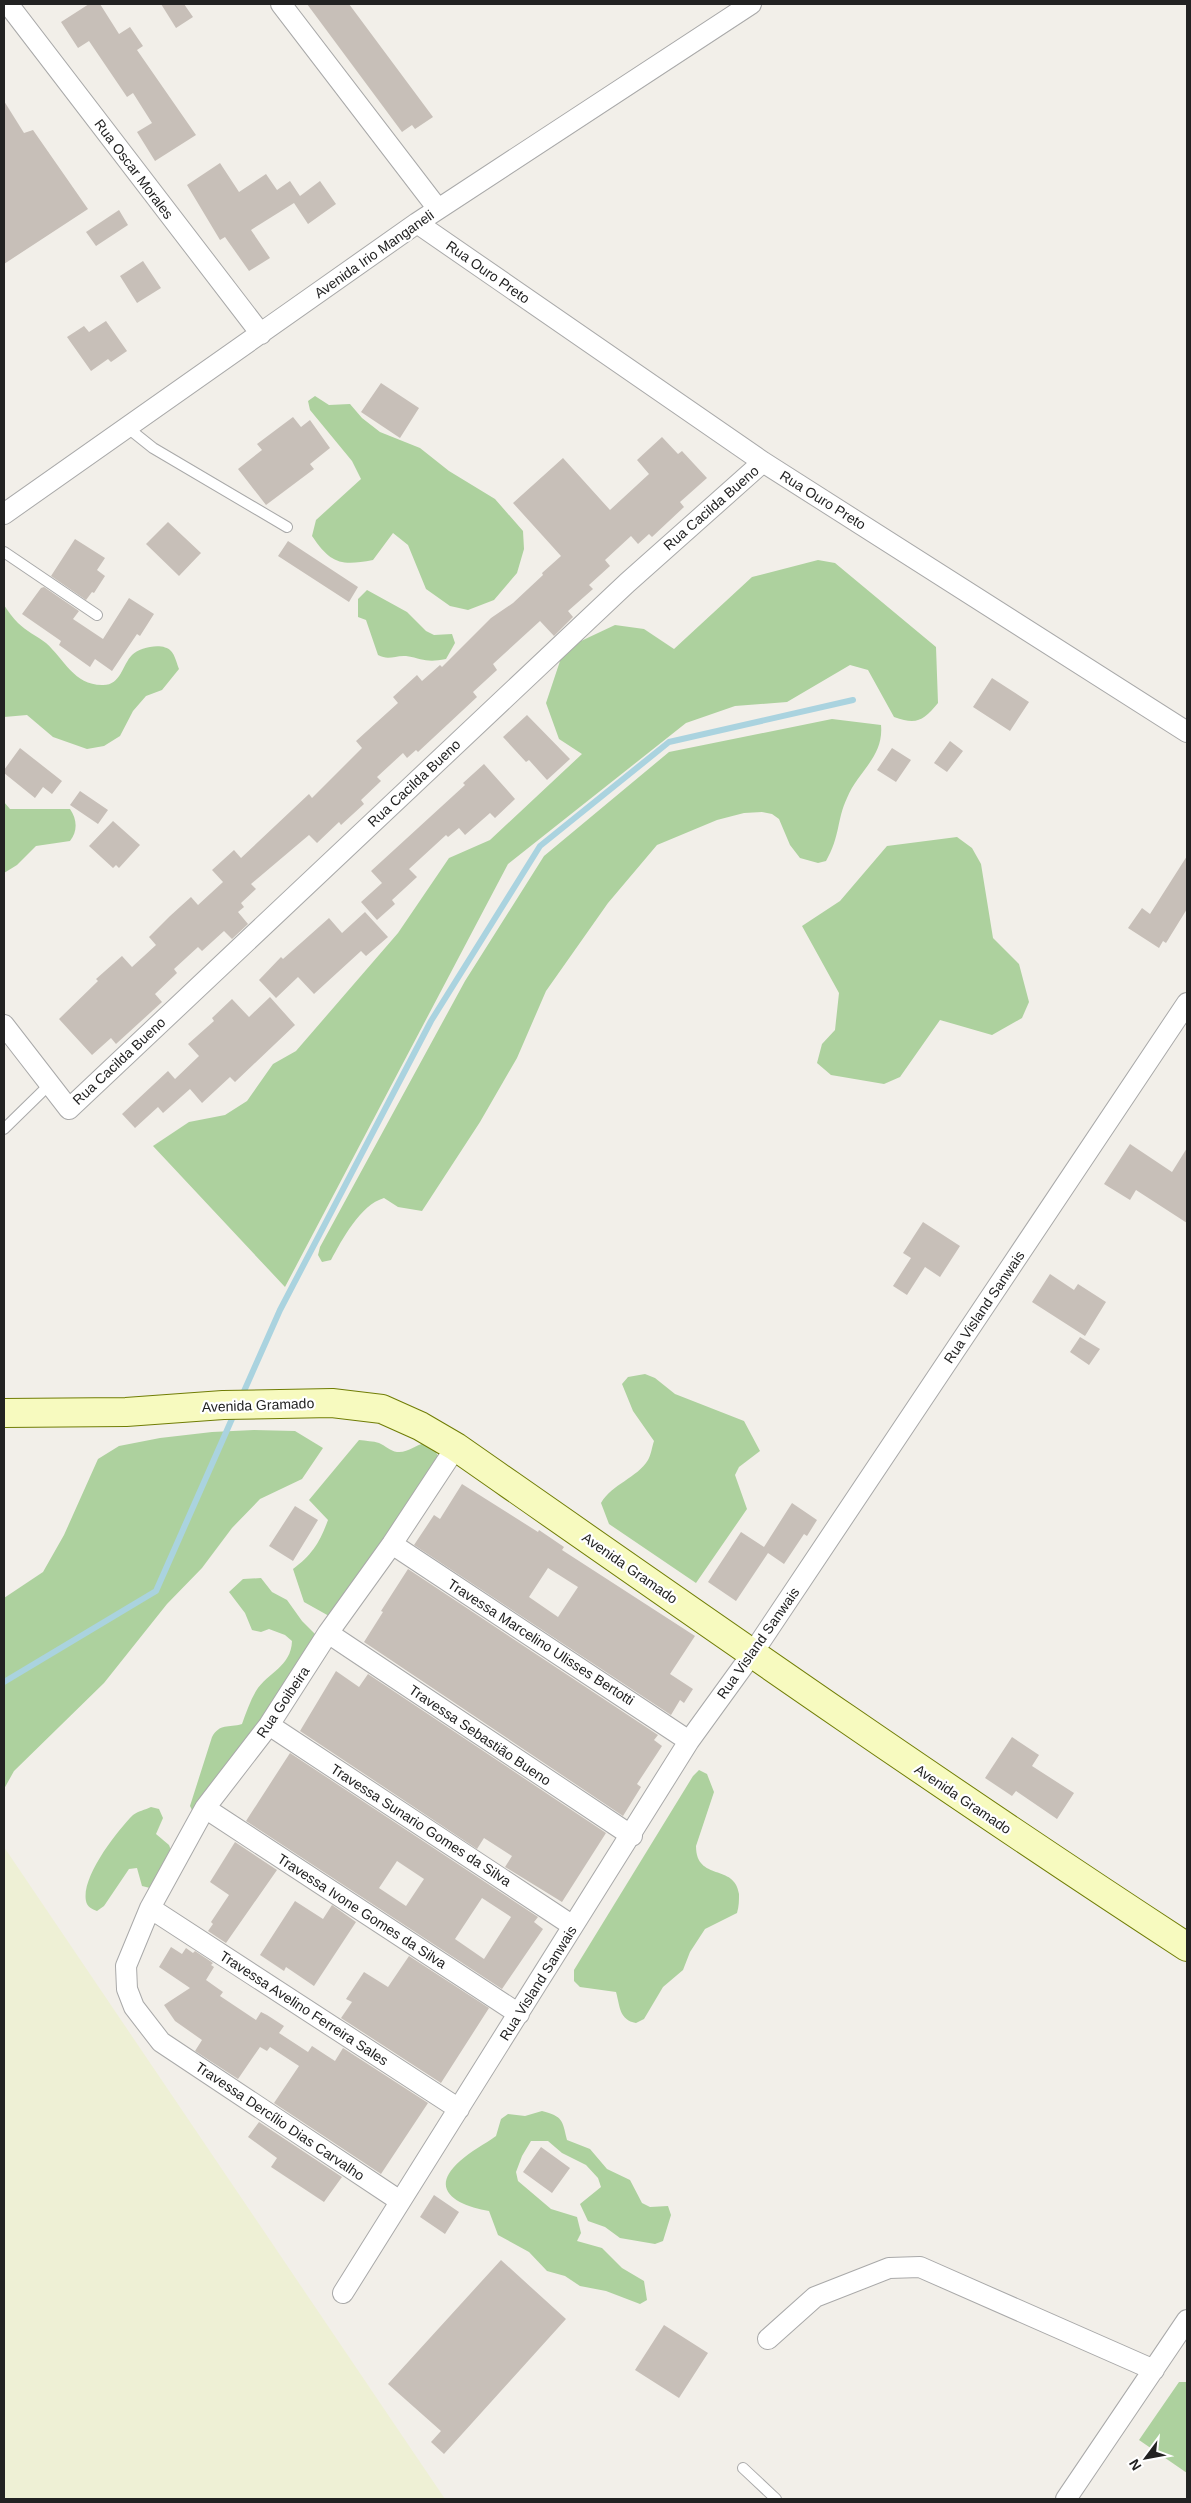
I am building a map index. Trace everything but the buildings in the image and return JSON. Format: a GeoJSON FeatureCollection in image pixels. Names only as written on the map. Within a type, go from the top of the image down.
{"type":"FeatureCollection","features":[{"type":"Feature","properties":{"kind":"street","name":"Rua Oscar Morales"},"geometry":{"type":"LineString","coordinates":[[8,4],[261,334]]}},
{"type":"Feature","properties":{"kind":"street"},"geometry":{"type":"LineString","coordinates":[[282,4],[438,209]]}},
{"type":"Feature","properties":{"kind":"street","name":"Avenida Irio Manganeli"},"geometry":{"type":"LineString","coordinates":[[4,514],[417,223],[751,4]]}},
{"type":"Feature","properties":{"kind":"street","name":"Rua Ouro Preto"},"geometry":{"type":"LineString","coordinates":[[417,223],[763,462],[1187,732]]}},
{"type":"Feature","properties":{"kind":"street","name":"Rua Cacilda Bueno"},"geometry":{"type":"LineString","coordinates":[[50,1084],[69,1108],[627,583],[763,462]]}},
{"type":"Feature","properties":{"kind":"street","name":"Rua Visland Sanwais"},"geometry":{"type":"LineString","coordinates":[[343,2293],[573,1926],[632,1836],[689,1740],[752,1654],[1187,1003]]}},
{"type":"Feature","properties":{"kind":"street"},"geometry":{"type":"LineString","coordinates":[[4,1025],[50,1084]]}},
{"type":"Feature","properties":{"kind":"street","name":"Avenida Gramado"},"geometry":{"type":"LineString","coordinates":[[4,1413],[126,1412],[223,1405],[258,1406],[332,1403],[382,1409],[420,1426],[456,1447],[752,1654],[1041,1852],[1187,1947]]}},
{"type":"Feature","properties":{"kind":"street","name":"Rua Goibeira"},"geometry":{"type":"LineString","coordinates":[[161,2042],[134,2007],[127,1989],[126,1966],[150,1908],[205,1808],[269,1725],[328,1633],[392,1544],[456,1447]]}},
{"type":"Feature","properties":{"kind":"street","name":"Travessa Marcelino Ulisses Bertotti"},"geometry":{"type":"LineString","coordinates":[[392,1544],[689,1740]]}},
{"type":"Feature","properties":{"kind":"street","name":"Travessa Sebastião Bueno"},"geometry":{"type":"LineString","coordinates":[[328,1633],[632,1836]]}},
{"type":"Feature","properties":{"kind":"street","name":"Travessa Sunario Gomes da Silva"},"geometry":{"type":"LineString","coordinates":[[269,1725],[573,1926]]}},
{"type":"Feature","properties":{"kind":"street","name":"Travessa Ivone Gomes da Silva"},"geometry":{"type":"LineString","coordinates":[[205,1808],[519,2014]]}},
{"type":"Feature","properties":{"kind":"street","name":"Travessa Avelino Ferreira Sales"},"geometry":{"type":"LineString","coordinates":[[150,1908],[458,2109]]}},
{"type":"Feature","properties":{"kind":"street","name":"Travessa Dercílio Dias Carvalho"},"geometry":{"type":"LineString","coordinates":[[161,2042],[400,2201]]}},
{"type":"Feature","properties":{"kind":"street"},"geometry":{"type":"LineString","coordinates":[[768,2339],[816,2297],[889,2268],[920,2267],[1154,2370]]}},
{"type":"Feature","properties":{"kind":"street"},"geometry":{"type":"LineString","coordinates":[[1066,2499],[1187,2320]]}},
{"type":"Feature","properties":{"kind":"lane"},"geometry":{"type":"LineString","coordinates":[[128,428],[153,448],[287,527]]}},
{"type":"Feature","properties":{"kind":"lane"},"geometry":{"type":"LineString","coordinates":[[4,552],[96,614]]}},
{"type":"Feature","properties":{"kind":"lane"},"geometry":{"type":"LineString","coordinates":[[4,1129],[50,1084]]}},
{"type":"Feature","properties":{"kind":"lane"},"geometry":{"type":"LineString","coordinates":[[743,2468],[776,2499]]}},
{"type":"Feature","properties":{"kind":"green space"},"geometry":{"type":"Polygon","coordinates":[[[315,396],[329,405],[350,404],[362,418],[380,432],[420,448],[449,471],[495,499],[523,531],[524,549],[517,573],[494,600],[468,610],[450,606],[426,589],[408,545],[393,533],[373,560],[353,563],[338,561],[325,552],[312,536],[316,520],[361,479],[352,461],[310,410],[308,401],[315,396]]]}},
{"type":"Feature","properties":{"kind":"green space"},"geometry":{"type":"Polygon","coordinates":[[[818,560],[835,563],[936,647],[938,703],[928,714],[919,720],[908,721],[894,717],[868,670],[850,665],[787,702],[735,706],[686,723],[508,864],[285,1287],[153,1146],[189,1122],[225,1115],[247,1101],[273,1064],[296,1051],[398,933],[449,858],[490,840],[582,754],[559,739],[546,703],[564,649],[615,625],[644,629],[674,649],[752,577],[818,560]]]}},
{"type":"Feature","properties":{"kind":"green space"},"geometry":{"type":"Polygon","coordinates":[[[367,590],[407,612],[426,631],[434,635],[452,634],[455,643],[446,659],[429,661],[406,656],[389,658],[378,655],[366,620],[358,617],[358,599],[367,590]]]}},
{"type":"Feature","properties":{"kind":"green space"},"geometry":{"type":"Polygon","coordinates":[[[4,605],[24,629],[46,643],[77,676],[92,684],[102,685],[113,682],[117,679],[132,655],[140,650],[157,646],[171,651],[179,669],[162,690],[146,696],[133,711],[120,736],[104,746],[87,749],[53,737],[27,715],[4,717],[4,605]]]}},
{"type":"Feature","properties":{"kind":"green space"},"geometry":{"type":"Polygon","coordinates":[[[832,719],[881,725],[881,736],[874,755],[847,798],[841,813],[834,844],[826,861],[818,863],[800,858],[790,845],[779,819],[772,814],[762,812],[744,813],[717,820],[657,845],[608,903],[546,991],[517,1058],[480,1122],[422,1211],[398,1207],[384,1198],[375,1202],[353,1224],[331,1260],[322,1262],[318,1255],[320,1247],[465,981],[544,856],[669,752],[832,719]]]}},
{"type":"Feature","properties":{"kind":"green space"},"geometry":{"type":"Polygon","coordinates":[[[4,802],[10,809],[70,809],[76,825],[73,837],[70,841],[36,846],[17,865],[4,873],[4,802]]]}},
{"type":"Feature","properties":{"kind":"green space"},"geometry":{"type":"Polygon","coordinates":[[[957,837],[972,848],[981,864],[993,938],[1019,964],[1029,1002],[1022,1018],[992,1035],[940,1020],[900,1077],[884,1084],[831,1075],[817,1063],[822,1044],[835,1030],[839,993],[802,926],[840,901],[887,846],[957,837]]]}},
{"type":"Feature","properties":{"kind":"green space"},"geometry":{"type":"Polygon","coordinates":[[[645,1374],[655,1378],[675,1394],[744,1421],[760,1451],[739,1467],[735,1475],[747,1509],[696,1583],[609,1524],[601,1503],[611,1491],[638,1472],[650,1456],[654,1441],[633,1411],[622,1384],[628,1377],[645,1374]]]}},
{"type":"Feature","properties":{"kind":"green space"},"geometry":{"type":"Polygon","coordinates":[[[295,1431],[323,1448],[302,1479],[260,1499],[232,1528],[202,1568],[167,1604],[104,1683],[14,1771],[4,1789],[4,1598],[43,1572],[64,1535],[98,1459],[119,1446],[160,1438],[212,1432],[295,1431]]]}},
{"type":"Feature","properties":{"kind":"green space"},"geometry":{"type":"Polygon","coordinates":[[[359,1440],[379,1443],[397,1452],[403,1452],[424,1444],[433,1448],[438,1456],[337,1612],[329,1616],[304,1602],[293,1569],[315,1548],[328,1520],[309,1500],[359,1440]]]}},
{"type":"Feature","properties":{"kind":"green space"},"geometry":{"type":"Polygon","coordinates":[[[261,1578],[272,1592],[287,1600],[302,1621],[321,1640],[194,1814],[190,1806],[212,1737],[221,1728],[242,1724],[256,1691],[283,1663],[291,1650],[292,1641],[285,1635],[269,1629],[261,1632],[252,1630],[245,1613],[229,1592],[243,1579],[261,1578]]]}},
{"type":"Feature","properties":{"kind":"green space"},"geometry":{"type":"Polygon","coordinates":[[[699,1770],[707,1774],[714,1792],[696,1846],[698,1857],[702,1864],[709,1869],[731,1878],[739,1894],[738,1910],[737,1913],[705,1929],[690,1952],[683,1970],[663,1987],[644,2019],[636,2023],[623,2016],[616,1992],[580,1987],[574,1981],[574,1970],[693,1776],[699,1770]]]}},
{"type":"Feature","properties":{"kind":"green space"},"geometry":{"type":"Polygon","coordinates":[[[151,1807],[159,1809],[163,1818],[156,1834],[169,1845],[172,1853],[150,1888],[142,1886],[137,1868],[129,1869],[104,1906],[97,1911],[92,1909],[86,1901],[86,1891],[94,1867],[118,1832],[133,1815],[151,1807]]]}},
{"type":"Feature","properties":{"kind":"green space"},"geometry":{"type":"Polygon","coordinates":[[[4,1847],[445,2499],[4,2499],[4,1847]]]}},
{"type":"Feature","properties":{"kind":"green space"},"geometry":{"type":"Polygon","coordinates":[[[542,2111],[558,2117],[564,2127],[567,2140],[590,2149],[607,2169],[630,2180],[642,2203],[650,2207],[668,2206],[671,2215],[663,2241],[655,2244],[620,2238],[605,2227],[588,2221],[580,2204],[601,2187],[598,2178],[586,2165],[562,2153],[548,2141],[531,2141],[522,2156],[516,2172],[518,2181],[551,2209],[577,2217],[581,2233],[577,2241],[602,2248],[622,2268],[644,2281],[647,2300],[640,2304],[606,2291],[580,2286],[565,2276],[547,2271],[529,2252],[498,2235],[489,2211],[458,2201],[447,2189],[446,2181],[450,2172],[464,2157],[496,2136],[501,2119],[508,2114],[525,2116],[542,2111]]]}},
{"type":"Feature","properties":{"kind":"green space"},"geometry":{"type":"Polygon","coordinates":[[[1179,2382],[1187,2382],[1187,2473],[1139,2440],[1179,2382]]]}},
{"type":"Feature","properties":{"kind":"waterway"},"geometry":{"type":"LineString","coordinates":[[241,1398],[280,1310],[431,1021],[540,846],[669,742],[853,700]]}},
{"type":"Feature","properties":{"kind":"waterway"},"geometry":{"type":"LineString","coordinates":[[4,1682],[156,1591],[235,1412]]}}]}
